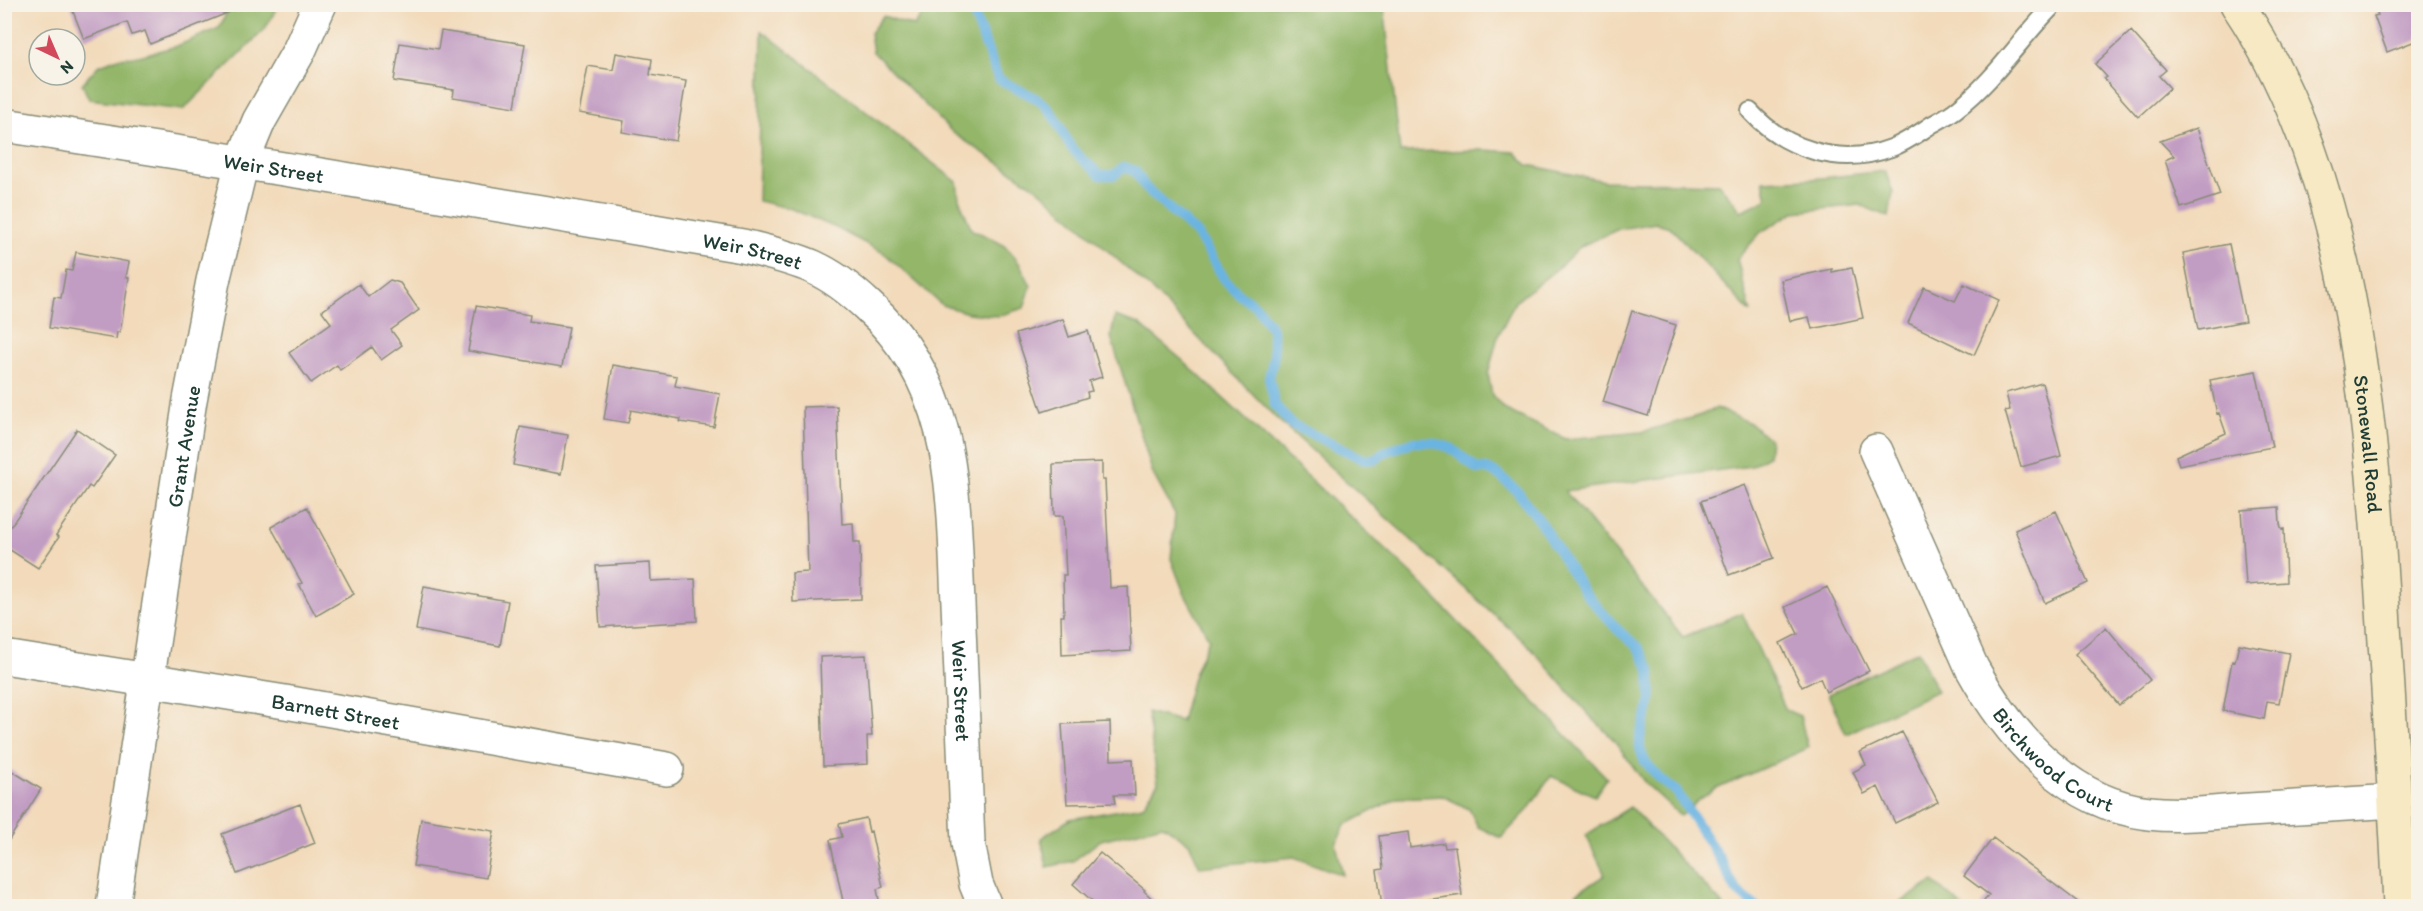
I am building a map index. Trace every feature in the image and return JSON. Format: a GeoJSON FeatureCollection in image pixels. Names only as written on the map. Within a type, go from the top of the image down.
{"type":"FeatureCollection","features":[{"type":"Feature","properties":{"kind":"street","name":"Grant Avenue"},"geometry":{"type":"LineString","coordinates":[[113,906],[190,400],[213,281],[242,162],[259,121],[299,51],[320,4]]}},
{"type":"Feature","properties":{"kind":"street","name":"Stonewall Road"},"geometry":{"type":"LineString","coordinates":[[2237,4],[2287,94],[2320,177],[2347,293],[2360,364],[2375,482],[2400,906]]}},
{"type":"Feature","properties":{"kind":"street","name":"Weir Street"},"geometry":{"type":"LineString","coordinates":[[4,125],[242,162],[743,246],[814,268],[852,291],[885,321],[912,356],[928,387],[942,424],[955,526],[968,843],[976,884],[985,906]]}},
{"type":"Feature","properties":{"kind":"street","name":"Birchwood Court"},"geometry":{"type":"LineString","coordinates":[[1876,451],[1972,668],[1988,698],[2020,739],[2055,773],[2088,794],[2146,813],[2171,815],[2395,801]]}},
{"type":"Feature","properties":{"kind":"street","name":"Barnett Street"},"geometry":{"type":"LineString","coordinates":[[4,657],[667,769]]}},
{"type":"Feature","properties":{"kind":"lane"},"geometry":{"type":"LineString","coordinates":[[1750,111],[1778,136],[1806,149],[1837,156],[1861,155],[1892,148],[1958,108],[1994,74],[2034,24],[2055,4]]}},
{"type":"Feature","properties":{"kind":"green space"},"geometry":{"type":"Polygon","coordinates":[[[930,4],[1384,5],[1400,152],[1484,150],[1515,152],[1528,165],[1605,181],[1719,184],[1741,211],[1767,199],[1763,181],[1812,179],[1885,171],[1893,192],[1889,217],[1860,205],[1794,212],[1761,232],[1737,259],[1751,313],[1670,227],[1656,223],[1619,229],[1581,246],[1557,269],[1515,302],[1498,336],[1488,374],[1492,395],[1504,409],[1566,439],[1642,432],[1717,408],[1750,423],[1770,439],[1768,456],[1751,466],[1565,491],[1683,637],[1742,613],[1786,710],[1800,716],[1808,748],[1714,790],[1681,816],[1645,783],[1614,740],[1588,714],[1530,647],[1276,418],[1153,291],[1037,188],[953,133],[873,52],[870,33],[883,16],[914,26],[930,4]]]}},
{"type":"Feature","properties":{"kind":"green space"},"geometry":{"type":"Polygon","coordinates":[[[224,5],[279,5],[264,30],[183,110],[89,99],[83,87],[87,87],[87,78],[98,66],[118,58],[139,56],[177,46],[219,28],[226,14],[224,5]]]}},
{"type":"Feature","properties":{"kind":"green space"},"geometry":{"type":"Polygon","coordinates":[[[762,31],[957,182],[959,199],[972,230],[1009,250],[1025,274],[1031,286],[1024,308],[998,316],[968,313],[942,305],[884,253],[836,228],[792,209],[758,201],[762,31]]]}},
{"type":"Feature","properties":{"kind":"green space"},"geometry":{"type":"Polygon","coordinates":[[[1115,316],[1139,324],[1181,359],[1411,573],[1607,778],[1595,796],[1551,776],[1528,810],[1501,838],[1478,827],[1469,809],[1443,796],[1397,798],[1345,825],[1336,844],[1343,875],[1294,857],[1200,867],[1189,843],[1163,825],[1101,840],[1073,861],[1047,867],[1041,838],[1070,819],[1143,806],[1158,783],[1147,712],[1181,721],[1194,674],[1209,639],[1184,593],[1171,559],[1175,514],[1153,474],[1111,337],[1115,316]]]}},
{"type":"Feature","properties":{"kind":"green space"},"geometry":{"type":"Polygon","coordinates":[[[1918,651],[1937,691],[1846,734],[1828,694],[1918,651]]]}},
{"type":"Feature","properties":{"kind":"green space"},"geometry":{"type":"Polygon","coordinates":[[[1630,807],[1724,906],[1586,906],[1576,894],[1605,875],[1586,835],[1630,807]]]}},
{"type":"Feature","properties":{"kind":"green space"},"geometry":{"type":"Polygon","coordinates":[[[1933,882],[1962,906],[1897,906],[1899,903],[1933,882]]]}},
{"type":"Feature","properties":{"kind":"building"},"geometry":{"type":"Polygon","coordinates":[[[70,4],[245,4],[245,6],[150,44],[145,31],[132,35],[127,22],[87,38],[87,27],[79,27],[70,4]]]}},
{"type":"Feature","properties":{"kind":"building"},"geometry":{"type":"Polygon","coordinates":[[[2374,4],[2418,4],[2418,40],[2387,52],[2374,16],[2378,15],[2374,4]]]}},
{"type":"Feature","properties":{"kind":"building"},"geometry":{"type":"Polygon","coordinates":[[[441,31],[525,44],[515,107],[453,97],[454,90],[394,81],[400,43],[438,49],[441,31]]]}},
{"type":"Feature","properties":{"kind":"building"},"geometry":{"type":"Polygon","coordinates":[[[2131,31],[2166,70],[2159,76],[2170,88],[2138,117],[2104,79],[2107,77],[2095,64],[2131,31]]]}},
{"type":"Feature","properties":{"kind":"building"},"geometry":{"type":"Polygon","coordinates":[[[616,53],[652,59],[650,75],[686,81],[676,141],[622,132],[624,121],[579,113],[588,66],[613,70],[616,53]]]}},
{"type":"Feature","properties":{"kind":"building"},"geometry":{"type":"Polygon","coordinates":[[[2197,128],[2220,195],[2181,208],[2165,160],[2174,156],[2160,141],[2197,128]]]}},
{"type":"Feature","properties":{"kind":"building"},"geometry":{"type":"Polygon","coordinates":[[[2229,244],[2245,321],[2198,330],[2183,253],[2229,244]]]}},
{"type":"Feature","properties":{"kind":"building"},"geometry":{"type":"Polygon","coordinates":[[[76,252],[129,262],[126,277],[129,278],[120,332],[117,332],[116,339],[49,328],[54,297],[61,298],[66,270],[72,271],[76,252]]]}},
{"type":"Feature","properties":{"kind":"building"},"geometry":{"type":"Polygon","coordinates":[[[1852,268],[1863,318],[1812,329],[1809,317],[1790,321],[1781,280],[1832,269],[1832,272],[1852,268]]]}},
{"type":"Feature","properties":{"kind":"building"},"geometry":{"type":"Polygon","coordinates":[[[390,280],[400,283],[419,310],[391,330],[402,345],[381,360],[372,347],[340,370],[337,365],[311,383],[289,353],[331,323],[322,311],[359,284],[368,297],[390,280]]]}},
{"type":"Feature","properties":{"kind":"building"},"geometry":{"type":"Polygon","coordinates":[[[1964,284],[1999,300],[1974,355],[1908,323],[1924,287],[1955,301],[1964,284]]]}},
{"type":"Feature","properties":{"kind":"building"},"geometry":{"type":"Polygon","coordinates":[[[476,306],[530,315],[529,321],[569,327],[562,367],[468,351],[476,306]]]}},
{"type":"Feature","properties":{"kind":"building"},"geometry":{"type":"Polygon","coordinates":[[[1632,311],[1676,325],[1648,416],[1603,402],[1632,311]]]}},
{"type":"Feature","properties":{"kind":"building"},"geometry":{"type":"Polygon","coordinates":[[[1063,319],[1069,337],[1088,331],[1102,377],[1089,381],[1092,391],[1087,392],[1088,397],[1042,412],[1016,334],[1063,319]]]}},
{"type":"Feature","properties":{"kind":"building"},"geometry":{"type":"Polygon","coordinates":[[[613,365],[677,376],[675,386],[720,394],[714,427],[680,422],[681,419],[631,410],[628,423],[604,419],[613,365]]]}},
{"type":"Feature","properties":{"kind":"building"},"geometry":{"type":"Polygon","coordinates":[[[2256,371],[2272,447],[2179,465],[2176,456],[2226,433],[2219,413],[2217,414],[2210,380],[2256,371]]]}},
{"type":"Feature","properties":{"kind":"building"},"geometry":{"type":"Polygon","coordinates":[[[2042,383],[2061,456],[2021,467],[2005,411],[2010,410],[2006,393],[2042,383]]]}},
{"type":"Feature","properties":{"kind":"building"},"geometry":{"type":"Polygon","coordinates":[[[837,406],[842,524],[853,523],[854,542],[860,542],[861,599],[793,602],[792,573],[808,572],[803,407],[837,406]]]}},
{"type":"Feature","properties":{"kind":"building"},"geometry":{"type":"Polygon","coordinates":[[[520,427],[568,435],[561,474],[513,465],[520,427]]]}},
{"type":"Feature","properties":{"kind":"building"},"geometry":{"type":"Polygon","coordinates":[[[77,429],[115,455],[92,488],[89,486],[56,535],[59,537],[38,568],[4,546],[4,536],[77,429]]]}},
{"type":"Feature","properties":{"kind":"building"},"geometry":{"type":"Polygon","coordinates":[[[1102,462],[1102,480],[1105,480],[1110,588],[1128,587],[1131,651],[1062,655],[1063,575],[1066,575],[1063,516],[1054,516],[1053,464],[1102,462]]]}},
{"type":"Feature","properties":{"kind":"building"},"geometry":{"type":"Polygon","coordinates":[[[1745,485],[1774,558],[1729,575],[1701,501],[1745,485]]]}},
{"type":"Feature","properties":{"kind":"building"},"geometry":{"type":"Polygon","coordinates":[[[307,507],[354,594],[316,616],[299,584],[302,583],[271,527],[307,507]]]}},
{"type":"Feature","properties":{"kind":"building"},"geometry":{"type":"Polygon","coordinates":[[[2279,507],[2280,524],[2282,530],[2284,529],[2286,582],[2246,585],[2241,510],[2279,507]]]}},
{"type":"Feature","properties":{"kind":"building"},"geometry":{"type":"Polygon","coordinates":[[[2056,511],[2088,583],[2045,603],[2015,530],[2056,511]]]}},
{"type":"Feature","properties":{"kind":"building"},"geometry":{"type":"Polygon","coordinates":[[[650,563],[651,581],[695,579],[697,621],[600,627],[596,566],[650,563]]]}},
{"type":"Feature","properties":{"kind":"building"},"geometry":{"type":"Polygon","coordinates":[[[424,586],[508,601],[500,646],[416,630],[424,586]]]}},
{"type":"Feature","properties":{"kind":"building"},"geometry":{"type":"Polygon","coordinates":[[[1827,587],[1869,671],[1826,692],[1820,678],[1802,687],[1780,643],[1798,634],[1785,607],[1827,587]]]}},
{"type":"Feature","properties":{"kind":"building"},"geometry":{"type":"Polygon","coordinates":[[[2106,627],[2150,680],[2119,705],[2075,654],[2106,627]]]}},
{"type":"Feature","properties":{"kind":"building"},"geometry":{"type":"Polygon","coordinates":[[[2239,644],[2289,653],[2279,703],[2267,701],[2264,719],[2223,711],[2232,661],[2235,662],[2239,644]]]}},
{"type":"Feature","properties":{"kind":"building"},"geometry":{"type":"Polygon","coordinates":[[[866,655],[872,736],[867,736],[868,764],[823,766],[820,657],[866,655]]]}},
{"type":"Feature","properties":{"kind":"building"},"geometry":{"type":"Polygon","coordinates":[[[1110,722],[1111,760],[1133,759],[1135,795],[1114,795],[1115,803],[1067,804],[1062,724],[1110,722]]]}},
{"type":"Feature","properties":{"kind":"building"},"geometry":{"type":"Polygon","coordinates":[[[1902,732],[1938,802],[1895,823],[1878,787],[1864,794],[1853,772],[1866,765],[1860,752],[1902,732]]]}},
{"type":"Feature","properties":{"kind":"building"},"geometry":{"type":"Polygon","coordinates":[[[4,766],[41,789],[4,848],[4,766]]]}},
{"type":"Feature","properties":{"kind":"building"},"geometry":{"type":"Polygon","coordinates":[[[300,804],[315,843],[237,874],[222,834],[300,804]]]}},
{"type":"Feature","properties":{"kind":"building"},"geometry":{"type":"Polygon","coordinates":[[[866,818],[883,887],[877,889],[880,906],[844,906],[830,840],[842,837],[839,824],[866,818]]]}},
{"type":"Feature","properties":{"kind":"building"},"geometry":{"type":"Polygon","coordinates":[[[421,819],[494,831],[486,878],[413,866],[421,819]]]}},
{"type":"Feature","properties":{"kind":"building"},"geometry":{"type":"Polygon","coordinates":[[[1408,832],[1410,848],[1444,843],[1445,848],[1455,847],[1462,895],[1382,906],[1377,870],[1383,869],[1379,836],[1408,832]]]}},
{"type":"Feature","properties":{"kind":"building"},"geometry":{"type":"Polygon","coordinates":[[[1993,838],[2083,906],[1980,906],[1989,895],[1964,876],[1993,838]]]}},
{"type":"Feature","properties":{"kind":"building"},"geometry":{"type":"Polygon","coordinates":[[[1100,853],[1145,890],[1160,906],[1098,906],[1073,884],[1100,853]]]}},
{"type":"Feature","properties":{"kind":"waterway"},"geometry":{"type":"LineString","coordinates":[[970,4],[998,78],[1046,106],[1073,150],[1100,175],[1114,175],[1124,167],[1135,171],[1145,187],[1198,235],[1225,280],[1257,307],[1272,329],[1274,356],[1269,378],[1275,405],[1291,424],[1365,460],[1376,459],[1385,452],[1412,442],[1431,442],[1451,448],[1477,469],[1487,469],[1499,475],[1517,491],[1539,520],[1584,592],[1618,630],[1638,647],[1650,669],[1651,700],[1640,737],[1640,748],[1644,760],[1661,780],[1676,791],[1719,858],[1736,890],[1755,906]]}}]}
